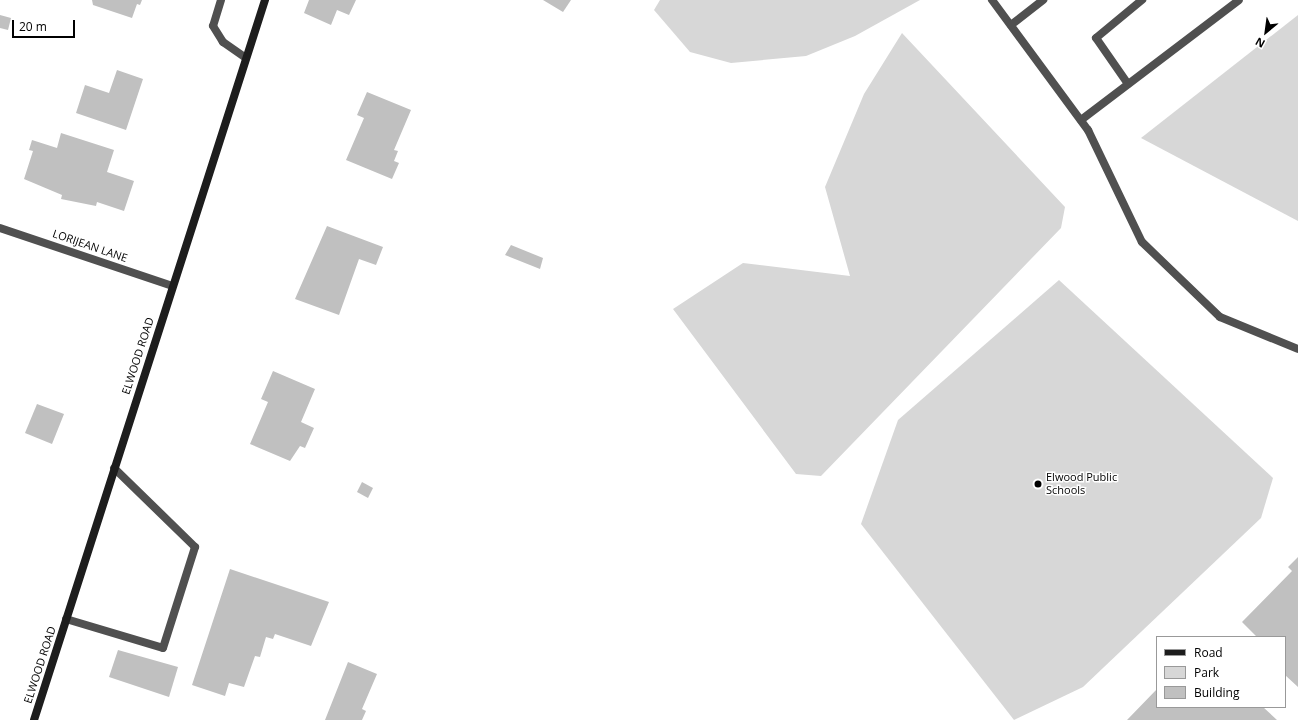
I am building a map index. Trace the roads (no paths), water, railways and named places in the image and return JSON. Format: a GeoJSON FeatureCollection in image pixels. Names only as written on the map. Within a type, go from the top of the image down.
{"type":"FeatureCollection","features":[{"type":"Feature","properties":{"kind":"main road","name":"ELWOOD ROAD"},"geometry":{"type":"LineString","coordinates":[[34,720],[265,0]]}},
{"type":"Feature","properties":{"kind":"street"},"geometry":{"type":"LineString","coordinates":[[222,0],[213,26],[223,42],[246,58]]}},
{"type":"Feature","properties":{"kind":"street"},"geometry":{"type":"LineString","coordinates":[[992,0],[1081,120],[1142,242],[1220,317],[1298,349]]}},
{"type":"Feature","properties":{"kind":"street"},"geometry":{"type":"LineString","coordinates":[[1011,25],[1043,0]]}},
{"type":"Feature","properties":{"kind":"street"},"geometry":{"type":"LineString","coordinates":[[1128,84],[1096,38],[1142,0]]}},
{"type":"Feature","properties":{"kind":"street"},"geometry":{"type":"LineString","coordinates":[[1081,120],[1239,0]]}},
{"type":"Feature","properties":{"kind":"street","name":"LORIJEAN LANE"},"geometry":{"type":"LineString","coordinates":[[0,228],[172,286]]}},
{"type":"Feature","properties":{"kind":"street"},"geometry":{"type":"LineString","coordinates":[[66,619],[163,648],[195,547],[114,468]]}},
{"type":"Feature","properties":{"kind":"place","name":"Elwood Public Schools"},"geometry":{"type":"Point","coordinates":[1038,484]}}]}
